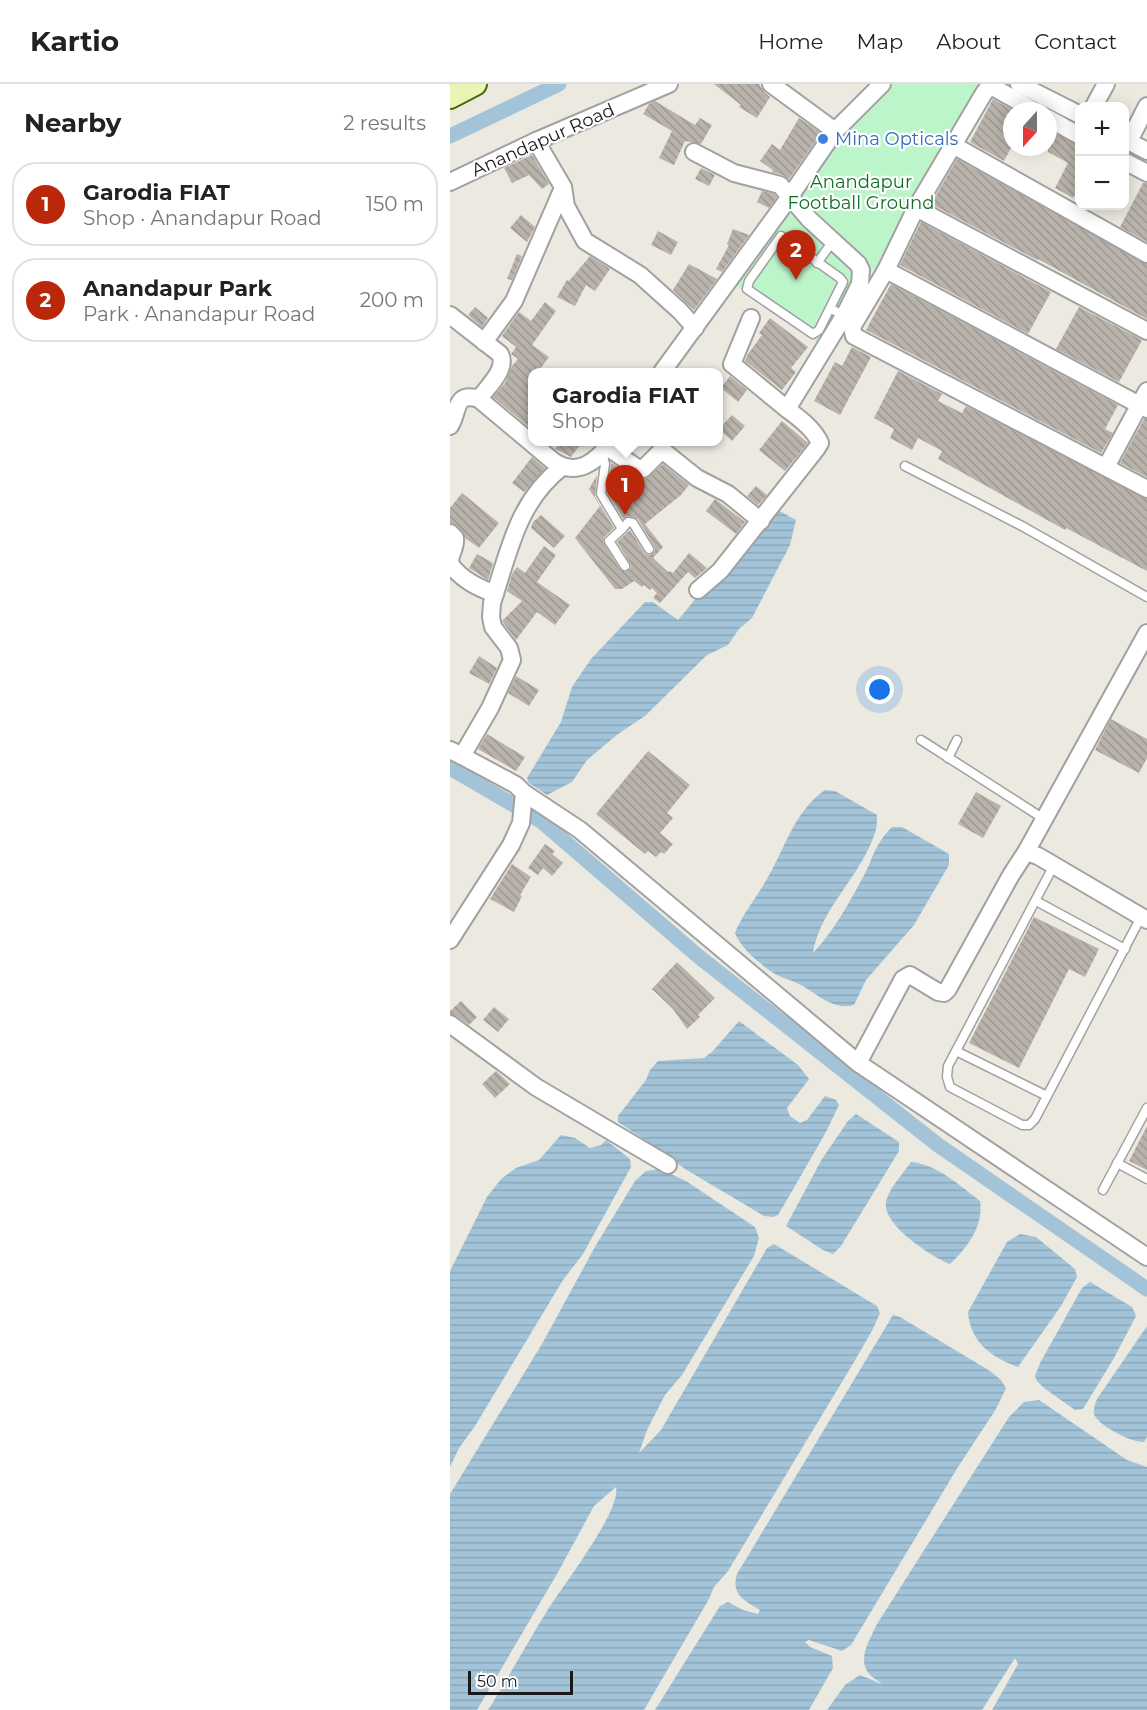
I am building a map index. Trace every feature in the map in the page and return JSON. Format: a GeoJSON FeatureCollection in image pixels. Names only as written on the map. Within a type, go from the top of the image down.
{"type":"FeatureCollection","features":[{"type":"Feature","properties":{"kind":"main road"},"geometry":{"type":"LineString","coordinates":[[450,97],[476,84]]}},
{"type":"Feature","properties":{"kind":"street","name":"Anandapur Road"},"geometry":{"type":"LineString","coordinates":[[450,182],[536,141],[669,84]]}},
{"type":"Feature","properties":{"kind":"street"},"geometry":{"type":"LineString","coordinates":[[771,84],[835,131]]}},
{"type":"Feature","properties":{"kind":"street"},"geometry":{"type":"LineString","coordinates":[[665,368],[695,328],[757,256],[789,197],[835,131],[882,84]]}},
{"type":"Feature","properties":{"kind":"street"},"geometry":{"type":"LineString","coordinates":[[1019,84],[1075,112]]}},
{"type":"Feature","properties":{"kind":"street"},"geometry":{"type":"LineString","coordinates":[[1096,102],[1106,84]]}},
{"type":"Feature","properties":{"kind":"street"},"geometry":{"type":"LineString","coordinates":[[1019,102],[993,87],[988,88],[916,208],[886,270],[852,327],[854,336],[1147,489]]}},
{"type":"Feature","properties":{"kind":"street"},"geometry":{"type":"LineString","coordinates":[[1129,137],[1147,106]]}},
{"type":"Feature","properties":{"kind":"street"},"geometry":{"type":"LineString","coordinates":[[1057,123],[1075,133]]}},
{"type":"Feature","properties":{"kind":"street"},"geometry":{"type":"LineString","coordinates":[[536,141],[563,187],[566,206],[585,241],[640,274],[695,328]]}},
{"type":"Feature","properties":{"kind":"street"},"geometry":{"type":"LineString","coordinates":[[1129,141],[1147,151]]}},
{"type":"Feature","properties":{"kind":"street"},"geometry":{"type":"LineString","coordinates":[[953,144],[1147,254]]}},
{"type":"Feature","properties":{"kind":"street"},"geometry":{"type":"LineString","coordinates":[[694,152],[734,173],[780,185],[809,219],[858,264],[861,270],[860,284],[837,312],[787,409]]}},
{"type":"Feature","properties":{"kind":"street"},"geometry":{"type":"LineString","coordinates":[[1129,163],[1147,173]]}},
{"type":"Feature","properties":{"kind":"street"},"geometry":{"type":"LineString","coordinates":[[484,342],[517,295],[563,187]]}},
{"type":"Feature","properties":{"kind":"street"},"geometry":{"type":"LineString","coordinates":[[916,208],[1147,331]]}},
{"type":"Feature","properties":{"kind":"street"},"geometry":{"type":"LineString","coordinates":[[886,270],[1145,401],[1106,467]]}},
{"type":"Feature","properties":{"kind":"street"},"geometry":{"type":"LineString","coordinates":[[450,315],[500,354],[503,359],[502,367],[479,399]]}},
{"type":"Feature","properties":{"kind":"street"},"geometry":{"type":"LineString","coordinates":[[698,590],[720,571],[820,443],[803,422],[732,364],[751,318]]}},
{"type":"Feature","properties":{"kind":"street"},"geometry":{"type":"LineString","coordinates":[[450,426],[457,405],[469,397],[479,399],[528,439]]}},
{"type":"Feature","properties":{"kind":"street"},"geometry":{"type":"LineString","coordinates":[[536,446],[562,467],[569,469],[585,465],[607,447],[639,469],[644,469],[662,450],[697,478],[728,494],[761,521]]}},
{"type":"Feature","properties":{"kind":"street"},"geometry":{"type":"LineString","coordinates":[[562,467],[549,477],[527,505],[518,522],[495,594],[491,617],[493,627],[509,648],[512,660],[490,708],[456,753],[516,785],[524,798],[580,830],[858,1063],[1147,1257]]}},
{"type":"Feature","properties":{"kind":"street"},"geometry":{"type":"LineString","coordinates":[[450,533],[455,538],[456,545],[450,562],[457,573],[472,584],[495,594]]}},
{"type":"Feature","properties":{"kind":"street"},"geometry":{"type":"LineString","coordinates":[[858,1063],[903,979],[910,975],[938,992],[944,993],[948,989],[1147,633]]}},
{"type":"Feature","properties":{"kind":"street"},"geometry":{"type":"LineString","coordinates":[[450,940],[502,860],[520,824],[524,798]]}},
{"type":"Feature","properties":{"kind":"street"},"geometry":{"type":"LineString","coordinates":[[1026,852],[1038,856],[1144,918]]}},
{"type":"Feature","properties":{"kind":"street"},"geometry":{"type":"LineString","coordinates":[[450,1024],[536,1087],[668,1166]]}},
{"type":"Feature","properties":{"kind":"lane"},"geometry":{"type":"LineString","coordinates":[[781,236],[843,282],[837,312],[813,334],[747,289],[757,256],[781,236]]}},
{"type":"Feature","properties":{"kind":"lane"},"geometry":{"type":"LineString","coordinates":[[817,263],[833,241]]}},
{"type":"Feature","properties":{"kind":"lane"},"geometry":{"type":"LineString","coordinates":[[607,447],[601,494],[622,529]]}},
{"type":"Feature","properties":{"kind":"lane"},"geometry":{"type":"LineString","coordinates":[[905,466],[1022,526],[1147,597]]}},
{"type":"Feature","properties":{"kind":"lane"},"geometry":{"type":"LineString","coordinates":[[625,566],[609,541],[628,522],[633,523],[649,549]]}},
{"type":"Feature","properties":{"kind":"lane"},"geometry":{"type":"LineString","coordinates":[[921,740],[1044,819]]}},
{"type":"Feature","properties":{"kind":"lane"},"geometry":{"type":"LineString","coordinates":[[948,758],[957,740]]}},
{"type":"Feature","properties":{"kind":"lane"},"geometry":{"type":"LineString","coordinates":[[1054,865],[948,1066],[947,1077],[950,1087],[1022,1125],[1029,1125],[1035,1119],[1125,949],[1144,918]]}},
{"type":"Feature","properties":{"kind":"lane"},"geometry":{"type":"LineString","coordinates":[[1036,901],[1125,949]]}},
{"type":"Feature","properties":{"kind":"lane"},"geometry":{"type":"LineString","coordinates":[[957,1051],[1047,1096]]}},
{"type":"Feature","properties":{"kind":"lane"},"geometry":{"type":"LineString","coordinates":[[1103,1190],[1147,1108]]}},
{"type":"Feature","properties":{"kind":"lane"},"geometry":{"type":"LineString","coordinates":[[1117,1164],[1147,1179]]}},
{"type":"Feature","properties":{"kind":"green space","name":"Anandapur Football Ground"},"geometry":{"type":"Polygon","coordinates":[[[888,84],[983,84],[878,273],[822,225],[805,204],[801,193],[822,158],[888,84]]]}},
{"type":"Feature","properties":{"kind":"green space"},"geometry":{"type":"Polygon","coordinates":[[[787,211],[851,264],[853,273],[849,293],[819,343],[734,284],[787,211]]]}},
{"type":"Feature","properties":{"kind":"water"},"geometry":{"type":"Polygon","coordinates":[[[776,509],[796,520],[790,545],[752,618],[739,629],[728,645],[707,655],[645,716],[618,734],[587,760],[572,782],[547,795],[529,783],[527,778],[561,722],[572,687],[591,659],[645,602],[653,602],[678,620],[697,597],[702,598],[725,575],[776,509]]]}},
{"type":"Feature","properties":{"kind":"water"},"geometry":{"type":"Polygon","coordinates":[[[825,790],[835,791],[877,815],[877,824],[869,849],[832,907],[817,937],[813,953],[840,918],[866,872],[877,846],[892,827],[902,827],[949,854],[949,865],[914,925],[866,980],[854,1005],[846,1006],[839,1006],[825,1000],[771,971],[747,951],[735,933],[771,872],[797,821],[814,799],[825,790]]]}},
{"type":"Feature","properties":{"kind":"water"},"geometry":{"type":"Polygon","coordinates":[[[739,1021],[798,1065],[809,1079],[787,1108],[790,1116],[800,1123],[807,1120],[825,1096],[836,1100],[839,1105],[784,1205],[778,1215],[773,1217],[764,1216],[685,1169],[618,1122],[618,1116],[658,1061],[704,1058],[739,1021]]]}},
{"type":"Feature","properties":{"kind":"water"},"geometry":{"type":"Polygon","coordinates":[[[856,1114],[899,1142],[899,1151],[841,1246],[833,1254],[786,1226],[822,1159],[848,1121],[856,1114]]]}},
{"type":"Feature","properties":{"kind":"water"},"geometry":{"type":"Polygon","coordinates":[[[561,1135],[575,1138],[590,1148],[601,1145],[606,1140],[630,1159],[631,1167],[583,1254],[563,1280],[475,1426],[459,1448],[450,1467],[450,1271],[487,1197],[501,1179],[516,1168],[539,1160],[561,1135]]]}},
{"type":"Feature","properties":{"kind":"water"},"geometry":{"type":"Polygon","coordinates":[[[911,1162],[939,1171],[980,1201],[981,1210],[977,1228],[962,1251],[950,1264],[932,1255],[910,1239],[900,1230],[887,1211],[886,1202],[890,1192],[911,1162]]]}},
{"type":"Feature","properties":{"kind":"water"},"geometry":{"type":"Polygon","coordinates":[[[660,1169],[686,1181],[755,1227],[759,1238],[754,1256],[682,1375],[665,1395],[647,1430],[639,1453],[661,1430],[767,1248],[774,1244],[877,1306],[880,1313],[854,1362],[728,1571],[714,1587],[644,1710],[488,1710],[547,1611],[589,1549],[610,1513],[616,1487],[594,1506],[477,1710],[450,1710],[450,1494],[542,1344],[596,1245],[635,1181],[646,1171],[660,1169]]]}},
{"type":"Feature","properties":{"kind":"water"},"geometry":{"type":"Polygon","coordinates":[[[1020,1234],[1036,1237],[1075,1269],[1077,1277],[1061,1306],[1018,1367],[991,1354],[984,1347],[973,1332],[968,1312],[1007,1242],[1020,1234]]]}},
{"type":"Feature","properties":{"kind":"water"},"geometry":{"type":"Polygon","coordinates":[[[1090,1282],[1132,1307],[1136,1316],[1083,1409],[1075,1410],[1044,1388],[1035,1376],[1082,1288],[1090,1282]]]}},
{"type":"Feature","properties":{"kind":"water"},"geometry":{"type":"Polygon","coordinates":[[[893,1315],[990,1371],[1001,1380],[1006,1388],[996,1409],[958,1467],[851,1645],[842,1651],[809,1640],[805,1642],[810,1647],[832,1656],[833,1668],[809,1710],[655,1710],[720,1606],[728,1602],[743,1610],[758,1614],[760,1610],[744,1600],[737,1592],[737,1574],[893,1315]]]}},
{"type":"Feature","properties":{"kind":"water"},"geometry":{"type":"Polygon","coordinates":[[[1147,1326],[1147,1437],[1144,1442],[1139,1442],[1108,1428],[1097,1418],[1094,1410],[1097,1399],[1147,1326]]]}},
{"type":"Feature","properties":{"kind":"water"},"geometry":{"type":"Polygon","coordinates":[[[1039,1400],[1127,1460],[1147,1467],[1147,1710],[992,1710],[1018,1664],[1015,1658],[982,1710],[827,1710],[845,1685],[860,1675],[882,1684],[870,1675],[864,1663],[868,1643],[877,1624],[1009,1417],[1024,1402],[1039,1400]]]}},
{"type":"Feature","properties":{"kind":"building"},"geometry":{"type":"Polygon","coordinates":[[[714,84],[759,84],[770,97],[757,118],[739,107],[741,105],[714,84]]]}},
{"type":"Feature","properties":{"kind":"building"},"geometry":{"type":"Polygon","coordinates":[[[993,99],[1003,105],[1003,156],[1007,156],[1004,161],[970,142],[993,99]]]}},
{"type":"Feature","properties":{"kind":"building"},"geometry":{"type":"Polygon","coordinates":[[[655,101],[695,125],[700,118],[712,125],[701,144],[685,141],[674,165],[659,158],[672,131],[643,114],[649,104],[655,101]]]}},
{"type":"Feature","properties":{"kind":"building"},"geometry":{"type":"Polygon","coordinates":[[[799,118],[821,133],[789,179],[772,172],[773,170],[760,161],[772,144],[780,150],[799,118]]]}},
{"type":"Feature","properties":{"kind":"building"},"geometry":{"type":"Polygon","coordinates":[[[1057,134],[1075,144],[1075,195],[1073,198],[1055,188],[1068,163],[1055,156],[1057,134]]]}},
{"type":"Feature","properties":{"kind":"building"},"geometry":{"type":"Polygon","coordinates":[[[532,155],[549,184],[542,189],[529,175],[512,183],[504,168],[532,155]]]}},
{"type":"Feature","properties":{"kind":"building"},"geometry":{"type":"Polygon","coordinates":[[[957,159],[1147,264],[1147,319],[931,204],[957,159]]]}},
{"type":"Feature","properties":{"kind":"building"},"geometry":{"type":"Polygon","coordinates":[[[701,168],[715,175],[709,186],[695,179],[701,168]]]}},
{"type":"Feature","properties":{"kind":"building"},"geometry":{"type":"Polygon","coordinates":[[[1143,183],[1147,183],[1147,242],[1120,227],[1143,183]]]}},
{"type":"Feature","properties":{"kind":"building"},"geometry":{"type":"Polygon","coordinates":[[[762,191],[777,197],[769,208],[757,202],[762,191]]]}},
{"type":"Feature","properties":{"kind":"building"},"geometry":{"type":"Polygon","coordinates":[[[521,215],[535,227],[527,242],[510,228],[521,215]]]}},
{"type":"Feature","properties":{"kind":"building"},"geometry":{"type":"Polygon","coordinates":[[[921,222],[1051,292],[1028,334],[900,265],[921,222]]]}},
{"type":"Feature","properties":{"kind":"building"},"geometry":{"type":"Polygon","coordinates":[[[733,229],[749,235],[722,272],[716,269],[729,245],[727,244],[733,229]]]}},
{"type":"Feature","properties":{"kind":"building"},"geometry":{"type":"Polygon","coordinates":[[[658,231],[678,242],[671,255],[651,245],[658,231]]]}},
{"type":"Feature","properties":{"kind":"building"},"geometry":{"type":"Polygon","coordinates":[[[517,254],[522,256],[512,280],[507,279],[517,254]]]}},
{"type":"Feature","properties":{"kind":"building"},"geometry":{"type":"Polygon","coordinates":[[[590,256],[610,269],[595,291],[586,285],[575,306],[557,297],[567,280],[569,281],[590,256]]]}},
{"type":"Feature","properties":{"kind":"building"},"geometry":{"type":"Polygon","coordinates":[[[689,264],[717,279],[694,310],[673,290],[689,264]]]}},
{"type":"Feature","properties":{"kind":"building"},"geometry":{"type":"Polygon","coordinates":[[[891,284],[1118,405],[1105,429],[1113,433],[1101,453],[866,330],[891,284]]]}},
{"type":"Feature","properties":{"kind":"building"},"geometry":{"type":"Polygon","coordinates":[[[545,302],[556,311],[532,345],[549,357],[541,368],[528,368],[528,426],[493,397],[505,383],[512,366],[518,359],[511,354],[516,347],[502,336],[519,312],[531,321],[545,302]]]}},
{"type":"Feature","properties":{"kind":"building"},"geometry":{"type":"Polygon","coordinates":[[[475,307],[488,318],[482,327],[468,315],[475,307]]]}},
{"type":"Feature","properties":{"kind":"building"},"geometry":{"type":"Polygon","coordinates":[[[1079,307],[1142,340],[1119,382],[1056,349],[1079,307]]]}},
{"type":"Feature","properties":{"kind":"building"},"geometry":{"type":"Polygon","coordinates":[[[770,318],[808,347],[791,368],[796,372],[782,390],[745,361],[762,335],[759,333],[770,318]]]}},
{"type":"Feature","properties":{"kind":"building"},"geometry":{"type":"Polygon","coordinates":[[[852,347],[871,357],[840,415],[814,401],[835,362],[842,366],[852,347]]]}},
{"type":"Feature","properties":{"kind":"building"},"geometry":{"type":"Polygon","coordinates":[[[898,371],[942,394],[938,401],[962,413],[966,406],[1147,499],[1147,571],[1066,528],[1065,530],[938,459],[942,451],[918,438],[912,450],[890,438],[894,429],[874,418],[898,371]]]}},
{"type":"Feature","properties":{"kind":"building"},"geometry":{"type":"Polygon","coordinates":[[[730,376],[747,390],[738,402],[723,390],[723,385],[730,376]]]}},
{"type":"Feature","properties":{"kind":"building"},"geometry":{"type":"Polygon","coordinates":[[[732,415],[745,426],[732,441],[723,433],[723,425],[732,415]]]}},
{"type":"Feature","properties":{"kind":"building"},"geometry":{"type":"Polygon","coordinates":[[[1144,419],[1147,419],[1147,477],[1120,463],[1144,419]]]}},
{"type":"Feature","properties":{"kind":"building"},"geometry":{"type":"Polygon","coordinates":[[[782,421],[808,443],[785,471],[759,450],[782,421]]]}},
{"type":"Feature","properties":{"kind":"building"},"geometry":{"type":"Polygon","coordinates":[[[557,446],[579,446],[571,457],[555,449],[557,446]]]}},
{"type":"Feature","properties":{"kind":"building"},"geometry":{"type":"Polygon","coordinates":[[[532,457],[545,468],[524,492],[512,483],[532,457]]]}},
{"type":"Feature","properties":{"kind":"building"},"geometry":{"type":"Polygon","coordinates":[[[611,463],[639,480],[647,478],[663,464],[689,485],[681,495],[645,524],[663,547],[653,558],[668,572],[673,573],[689,553],[707,568],[695,578],[688,572],[660,603],[653,598],[657,593],[652,588],[650,590],[644,585],[642,587],[634,581],[622,589],[615,589],[575,538],[600,506],[589,489],[597,475],[595,497],[614,528],[604,537],[603,542],[620,569],[626,572],[631,568],[617,542],[630,530],[645,554],[650,555],[655,551],[638,519],[629,516],[623,518],[608,493],[611,463]]]}},
{"type":"Feature","properties":{"kind":"building"},"geometry":{"type":"Polygon","coordinates":[[[756,486],[767,495],[758,505],[747,496],[756,486]]]}},
{"type":"Feature","properties":{"kind":"building"},"geometry":{"type":"Polygon","coordinates":[[[462,493],[499,523],[479,548],[465,538],[457,526],[450,523],[450,508],[462,493]]]}},
{"type":"Feature","properties":{"kind":"building"},"geometry":{"type":"Polygon","coordinates":[[[715,499],[745,522],[736,534],[706,511],[715,499]]]}},
{"type":"Feature","properties":{"kind":"building"},"geometry":{"type":"Polygon","coordinates":[[[541,515],[565,536],[554,548],[531,528],[533,522],[541,515]]]}},
{"type":"Feature","properties":{"kind":"building"},"geometry":{"type":"Polygon","coordinates":[[[544,546],[556,555],[537,582],[570,605],[555,625],[537,612],[516,640],[502,621],[522,601],[507,591],[512,574],[517,567],[525,573],[544,546]]]}},
{"type":"Feature","properties":{"kind":"building"},"geometry":{"type":"Polygon","coordinates":[[[477,554],[493,563],[488,580],[469,568],[477,554]]]}},
{"type":"Feature","properties":{"kind":"building"},"geometry":{"type":"Polygon","coordinates":[[[479,656],[497,668],[489,684],[469,673],[479,656]]]}},
{"type":"Feature","properties":{"kind":"building"},"geometry":{"type":"Polygon","coordinates":[[[516,676],[539,690],[529,706],[508,693],[516,676]]]}},
{"type":"Feature","properties":{"kind":"building"},"geometry":{"type":"Polygon","coordinates":[[[1111,719],[1147,739],[1147,758],[1139,773],[1095,750],[1111,719]]]}},
{"type":"Feature","properties":{"kind":"building"},"geometry":{"type":"Polygon","coordinates":[[[487,734],[525,757],[516,771],[478,749],[487,734]]]}},
{"type":"Feature","properties":{"kind":"building"},"geometry":{"type":"Polygon","coordinates":[[[648,751],[690,785],[667,813],[673,818],[660,833],[673,844],[664,854],[661,852],[656,857],[648,851],[645,854],[596,814],[648,751]]]}},
{"type":"Feature","properties":{"kind":"building"},"geometry":{"type":"Polygon","coordinates":[[[976,792],[1001,806],[983,838],[958,824],[976,792]]]}},
{"type":"Feature","properties":{"kind":"building"},"geometry":{"type":"Polygon","coordinates":[[[545,844],[555,851],[552,854],[563,863],[552,876],[543,868],[538,875],[528,868],[545,844]]]}},
{"type":"Feature","properties":{"kind":"building"},"geometry":{"type":"Polygon","coordinates":[[[512,864],[531,877],[520,895],[522,896],[514,912],[490,899],[512,864]]]}},
{"type":"Feature","properties":{"kind":"building"},"geometry":{"type":"Polygon","coordinates":[[[1034,917],[1099,949],[1085,977],[1069,969],[1019,1068],[969,1043],[1034,917]]]}},
{"type":"Feature","properties":{"kind":"building"},"geometry":{"type":"Polygon","coordinates":[[[677,962],[715,998],[687,1029],[673,1009],[652,989],[677,962]]]}},
{"type":"Feature","properties":{"kind":"building"},"geometry":{"type":"Polygon","coordinates":[[[461,1001],[477,1017],[469,1025],[450,1014],[450,1011],[461,1001]]]}},
{"type":"Feature","properties":{"kind":"building"},"geometry":{"type":"Polygon","coordinates":[[[494,1007],[509,1019],[498,1032],[483,1020],[494,1007]]]}},
{"type":"Feature","properties":{"kind":"building"},"geometry":{"type":"Polygon","coordinates":[[[496,1071],[510,1084],[495,1098],[482,1084],[496,1071]]]}},
{"type":"Feature","properties":{"kind":"building"},"geometry":{"type":"Polygon","coordinates":[[[1147,1126],[1147,1170],[1129,1161],[1147,1126]]]}},
{"type":"Feature","properties":{"kind":"waterway"},"geometry":{"type":"LineString","coordinates":[[450,136],[559,84]]}},
{"type":"Feature","properties":{"kind":"waterway"},"geometry":{"type":"LineString","coordinates":[[450,768],[541,821],[698,956],[938,1145],[1147,1289]]}},
{"type":"Feature","properties":{"kind":"place","name":"Mina Opticals"},"geometry":{"type":"Point","coordinates":[823,139]}},
{"type":"Feature","properties":{"kind":"place","name":"Anandapur Park"},"geometry":{"type":"Point","coordinates":[796,280]}},
{"type":"Feature","properties":{"kind":"place","name":"Garodia FIAT"},"geometry":{"type":"Point","coordinates":[625,515]}}]}
